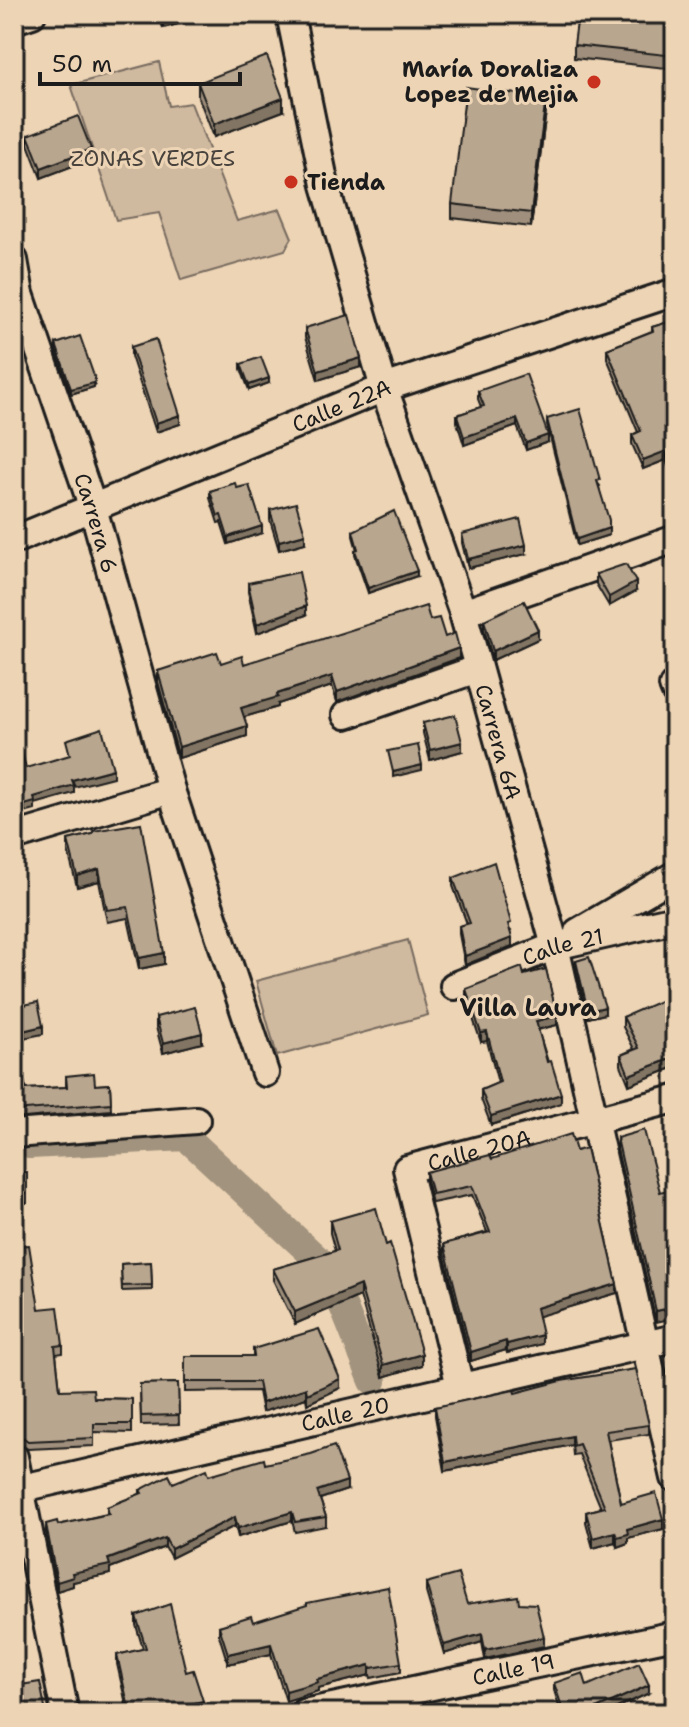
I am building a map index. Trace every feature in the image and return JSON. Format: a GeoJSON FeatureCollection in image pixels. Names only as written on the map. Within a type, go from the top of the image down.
{"type":"FeatureCollection","features":[{"type":"Feature","properties":{"kind":"street"},"geometry":{"type":"LineString","coordinates":[[14,20],[32,14]]}},
{"type":"Feature","properties":{"kind":"street","name":"Carrera 6A"},"geometry":{"type":"LineString","coordinates":[[290,14],[325,185],[384,388],[463,613],[555,946],[675,1478]]}},
{"type":"Feature","properties":{"kind":"street","name":"Carrera 6"},"geometry":{"type":"LineString","coordinates":[[14,260],[20,294],[93,508],[171,790],[265,1073]]}},
{"type":"Feature","properties":{"kind":"street","name":"Calle 22A"},"geometry":{"type":"LineString","coordinates":[[14,540],[384,388],[675,292]]}},
{"type":"Feature","properties":{"kind":"street"},"geometry":{"type":"LineString","coordinates":[[463,613],[675,539]]}},
{"type":"Feature","properties":{"kind":"street"},"geometry":{"type":"LineString","coordinates":[[346,715],[477,669]]}},
{"type":"Feature","properties":{"kind":"street"},"geometry":{"type":"LineString","coordinates":[[675,684],[675,691]]}},
{"type":"Feature","properties":{"kind":"street"},"geometry":{"type":"LineString","coordinates":[[14,837],[171,790]]}},
{"type":"Feature","properties":{"kind":"street"},"geometry":{"type":"LineString","coordinates":[[555,946],[675,875]]}},
{"type":"Feature","properties":{"kind":"street","name":"Calle 21"},"geometry":{"type":"LineString","coordinates":[[454,986],[555,946],[675,919]]}},
{"type":"Feature","properties":{"kind":"street","name":"Calle 20A"},"geometry":{"type":"LineString","coordinates":[[460,1386],[407,1169],[675,1099]]}},
{"type":"Feature","properties":{"kind":"street"},"geometry":{"type":"LineString","coordinates":[[14,1134],[196,1120]]}},
{"type":"Feature","properties":{"kind":"street","name":"Calle 20"},"geometry":{"type":"LineString","coordinates":[[17,1490],[675,1338]]}},
{"type":"Feature","properties":{"kind":"street"},"geometry":{"type":"LineString","coordinates":[[14,1457],[17,1490],[65,1713]]}},
{"type":"Feature","properties":{"kind":"street","name":"Calle 19"},"geometry":{"type":"LineString","coordinates":[[304,1713],[675,1635]]}},
{"type":"Feature","properties":{"kind":"green space","name":"ZONAS VERDES"},"geometry":{"type":"Polygon","coordinates":[[[159,62],[169,106],[191,103],[237,221],[280,209],[292,238],[285,250],[181,280],[159,213],[116,220],[71,85],[159,62]]]}},
{"type":"Feature","properties":{"kind":"green space"},"geometry":{"type":"Polygon","coordinates":[[[408,940],[428,1015],[277,1056],[256,981],[408,940]]]}},
{"type":"Feature","properties":{"kind":"building"},"geometry":{"type":"Polygon","coordinates":[[[578,14],[629,14],[675,21],[675,56],[574,45],[578,14]]]}},
{"type":"Feature","properties":{"kind":"building"},"geometry":{"type":"Polygon","coordinates":[[[267,56],[283,98],[214,124],[198,83],[267,56]]]}},
{"type":"Feature","properties":{"kind":"building"},"geometry":{"type":"Polygon","coordinates":[[[466,87],[546,98],[531,213],[452,204],[466,87]]]}},
{"type":"Feature","properties":{"kind":"building"},"geometry":{"type":"Polygon","coordinates":[[[78,116],[91,149],[41,168],[28,135],[78,116]]]}},
{"type":"Feature","properties":{"kind":"building"},"geometry":{"type":"Polygon","coordinates":[[[349,315],[361,358],[318,371],[305,328],[349,315]]]}},
{"type":"Feature","properties":{"kind":"building"},"geometry":{"type":"Polygon","coordinates":[[[675,320],[675,387],[670,389],[675,405],[675,481],[666,451],[643,460],[632,435],[641,431],[607,349],[653,331],[652,327],[675,320]]]}},
{"type":"Feature","properties":{"kind":"building"},"geometry":{"type":"Polygon","coordinates":[[[80,336],[95,379],[94,383],[71,389],[56,344],[80,336]]]}},
{"type":"Feature","properties":{"kind":"building"},"geometry":{"type":"Polygon","coordinates":[[[156,339],[180,415],[156,423],[131,347],[156,339]]]}},
{"type":"Feature","properties":{"kind":"building"},"geometry":{"type":"Polygon","coordinates":[[[261,357],[269,378],[249,385],[241,364],[261,357]]]}},
{"type":"Feature","properties":{"kind":"building"},"geometry":{"type":"Polygon","coordinates":[[[526,374],[548,435],[526,443],[517,419],[464,437],[457,415],[484,406],[478,391],[526,374]]]}},
{"type":"Feature","properties":{"kind":"building"},"geometry":{"type":"Polygon","coordinates":[[[580,409],[600,480],[597,481],[609,528],[577,539],[547,419],[580,409]]]}},
{"type":"Feature","properties":{"kind":"building"},"geometry":{"type":"Polygon","coordinates":[[[235,483],[237,488],[249,485],[262,526],[228,537],[210,491],[235,483]]]}},
{"type":"Feature","properties":{"kind":"building"},"geometry":{"type":"Polygon","coordinates":[[[296,503],[305,534],[279,541],[270,510],[296,503]]]}},
{"type":"Feature","properties":{"kind":"building"},"geometry":{"type":"Polygon","coordinates":[[[394,511],[417,571],[368,588],[355,550],[358,549],[353,531],[394,511]]]}},
{"type":"Feature","properties":{"kind":"building"},"geometry":{"type":"Polygon","coordinates":[[[520,519],[526,545],[468,559],[462,534],[520,519]]]}},
{"type":"Feature","properties":{"kind":"building"},"geometry":{"type":"Polygon","coordinates":[[[626,564],[636,582],[609,597],[596,574],[626,564]]]}},
{"type":"Feature","properties":{"kind":"building"},"geometry":{"type":"Polygon","coordinates":[[[299,572],[306,606],[257,624],[248,583],[299,572]]]}},
{"type":"Feature","properties":{"kind":"building"},"geometry":{"type":"Polygon","coordinates":[[[524,601],[538,630],[493,651],[484,620],[524,601]]]}},
{"type":"Feature","properties":{"kind":"building"},"geometry":{"type":"Polygon","coordinates":[[[426,606],[430,620],[439,618],[445,637],[455,633],[459,648],[337,692],[332,676],[277,694],[278,697],[241,708],[247,726],[179,747],[158,671],[217,652],[221,663],[242,656],[244,664],[426,606]]]}},
{"type":"Feature","properties":{"kind":"building"},"geometry":{"type":"Polygon","coordinates":[[[455,715],[462,742],[430,750],[423,723],[455,715]]]}},
{"type":"Feature","properties":{"kind":"building"},"geometry":{"type":"Polygon","coordinates":[[[102,728],[113,769],[72,780],[74,785],[34,797],[35,802],[14,808],[14,755],[22,753],[26,768],[70,755],[66,740],[102,728]]]}},
{"type":"Feature","properties":{"kind":"building"},"geometry":{"type":"Polygon","coordinates":[[[418,745],[422,765],[393,772],[388,751],[418,745]]]}},
{"type":"Feature","properties":{"kind":"building"},"geometry":{"type":"Polygon","coordinates":[[[141,823],[164,953],[139,958],[128,907],[107,910],[99,869],[77,876],[68,840],[93,834],[93,831],[141,823]]]}},
{"type":"Feature","properties":{"kind":"building"},"geometry":{"type":"Polygon","coordinates":[[[494,862],[511,923],[508,924],[512,938],[465,956],[459,926],[470,923],[453,878],[494,862]]]}},
{"type":"Feature","properties":{"kind":"building"},"geometry":{"type":"Polygon","coordinates":[[[589,957],[605,1007],[588,1011],[576,961],[589,957]]]}},
{"type":"Feature","properties":{"kind":"building"},"geometry":{"type":"Polygon","coordinates":[[[522,967],[524,975],[546,969],[557,1016],[536,1021],[547,1062],[551,1061],[561,1094],[491,1116],[481,1090],[500,1082],[487,1032],[481,1033],[466,989],[522,967]]]}},
{"type":"Feature","properties":{"kind":"building"},"geometry":{"type":"Polygon","coordinates":[[[669,997],[671,1001],[675,999],[675,1057],[629,1075],[621,1055],[639,1048],[623,1017],[669,997]]]}},
{"type":"Feature","properties":{"kind":"building"},"geometry":{"type":"Polygon","coordinates":[[[38,1002],[43,1026],[14,1033],[14,1007],[38,1002]]]}},
{"type":"Feature","properties":{"kind":"building"},"geometry":{"type":"Polygon","coordinates":[[[195,1007],[202,1033],[163,1043],[156,1017],[195,1007]]]}},
{"type":"Feature","properties":{"kind":"building"},"geometry":{"type":"Polygon","coordinates":[[[14,1041],[26,1089],[67,1087],[66,1076],[94,1073],[95,1085],[110,1084],[111,1103],[14,1111],[14,1041]]]}},
{"type":"Feature","properties":{"kind":"building"},"geometry":{"type":"Polygon","coordinates":[[[644,1130],[660,1192],[675,1188],[675,1307],[656,1311],[617,1138],[644,1130]]]}},
{"type":"Feature","properties":{"kind":"building"},"geometry":{"type":"Polygon","coordinates":[[[571,1134],[576,1151],[586,1148],[617,1284],[536,1308],[542,1335],[507,1344],[506,1341],[471,1352],[444,1244],[490,1232],[472,1186],[432,1194],[426,1172],[490,1155],[492,1159],[571,1134]]]}},
{"type":"Feature","properties":{"kind":"building"},"geometry":{"type":"Polygon","coordinates":[[[14,1172],[27,1172],[27,1194],[14,1194],[14,1172]]]}},
{"type":"Feature","properties":{"kind":"building"},"geometry":{"type":"Polygon","coordinates":[[[376,1208],[386,1245],[390,1243],[422,1354],[383,1365],[360,1285],[295,1312],[273,1269],[338,1250],[330,1221],[376,1208]]]}},
{"type":"Feature","properties":{"kind":"building"},"geometry":{"type":"Polygon","coordinates":[[[29,1245],[39,1309],[58,1307],[63,1345],[55,1346],[60,1390],[93,1389],[94,1398],[132,1399],[132,1424],[94,1424],[94,1438],[28,1441],[17,1433],[14,1399],[14,1246],[29,1245]]]}},
{"type":"Feature","properties":{"kind":"building"},"geometry":{"type":"Polygon","coordinates":[[[151,1262],[152,1285],[122,1286],[121,1264],[151,1262]]]}},
{"type":"Feature","properties":{"kind":"building"},"geometry":{"type":"Polygon","coordinates":[[[319,1329],[340,1379],[307,1394],[306,1388],[262,1403],[258,1382],[185,1382],[185,1356],[254,1356],[253,1349],[319,1329]]]}},
{"type":"Feature","properties":{"kind":"building"},"geometry":{"type":"Polygon","coordinates":[[[675,1360],[675,1392],[668,1362],[675,1360]]]}},
{"type":"Feature","properties":{"kind":"building"},"geometry":{"type":"Polygon","coordinates":[[[636,1369],[649,1425],[606,1431],[621,1503],[656,1493],[663,1519],[627,1529],[628,1534],[617,1537],[615,1532],[593,1538],[586,1512],[605,1507],[579,1444],[573,1446],[572,1436],[445,1462],[435,1407],[636,1369]]]}},
{"type":"Feature","properties":{"kind":"building"},"geometry":{"type":"Polygon","coordinates":[[[178,1383],[179,1415],[141,1416],[140,1384],[178,1383]]]}},
{"type":"Feature","properties":{"kind":"building"},"geometry":{"type":"Polygon","coordinates":[[[334,1446],[347,1481],[317,1491],[326,1517],[295,1522],[292,1512],[238,1528],[235,1517],[171,1549],[165,1538],[108,1559],[110,1565],[72,1573],[73,1577],[57,1582],[46,1524],[57,1521],[58,1525],[109,1514],[107,1507],[142,1493],[140,1490],[169,1475],[173,1483],[207,1469],[209,1475],[264,1459],[265,1464],[334,1446]]]}},
{"type":"Feature","properties":{"kind":"building"},"geometry":{"type":"Polygon","coordinates":[[[458,1574],[467,1604],[518,1596],[519,1603],[536,1604],[544,1637],[485,1650],[482,1634],[444,1645],[426,1583],[458,1574]]]}},
{"type":"Feature","properties":{"kind":"building"},"geometry":{"type":"Polygon","coordinates":[[[388,1587],[401,1663],[371,1668],[370,1665],[286,1691],[271,1644],[228,1654],[219,1626],[251,1616],[253,1622],[307,1603],[388,1587]]]}},
{"type":"Feature","properties":{"kind":"building"},"geometry":{"type":"Polygon","coordinates":[[[170,1604],[186,1672],[193,1670],[203,1701],[152,1713],[130,1713],[117,1655],[146,1648],[136,1616],[170,1604]]]}},
{"type":"Feature","properties":{"kind":"building"},"geometry":{"type":"Polygon","coordinates":[[[639,1663],[649,1685],[587,1713],[564,1713],[554,1683],[583,1673],[587,1686],[639,1663]]]}},
{"type":"Feature","properties":{"kind":"building"},"geometry":{"type":"Polygon","coordinates":[[[40,1682],[46,1713],[14,1713],[14,1686],[40,1682]]]}},
{"type":"Feature","properties":{"kind":"building"},"geometry":{"type":"Polygon","coordinates":[[[497,1703],[499,1713],[454,1713],[475,1706],[497,1703]]]}},
{"type":"Feature","properties":{"kind":"waterway"},"geometry":{"type":"LineString","coordinates":[[30,1145],[186,1137],[328,1269],[373,1381]]}},
{"type":"Feature","properties":{"kind":"place","name":"María Doraliza Lopez de Mejia"},"geometry":{"type":"Point","coordinates":[594,82]}},
{"type":"Feature","properties":{"kind":"place","name":"Tienda"},"geometry":{"type":"Point","coordinates":[291,182]}},
{"type":"Feature","properties":{"kind":"district","name":"Villa Laura"},"geometry":{"type":"Point","coordinates":[528,1008]}}]}
